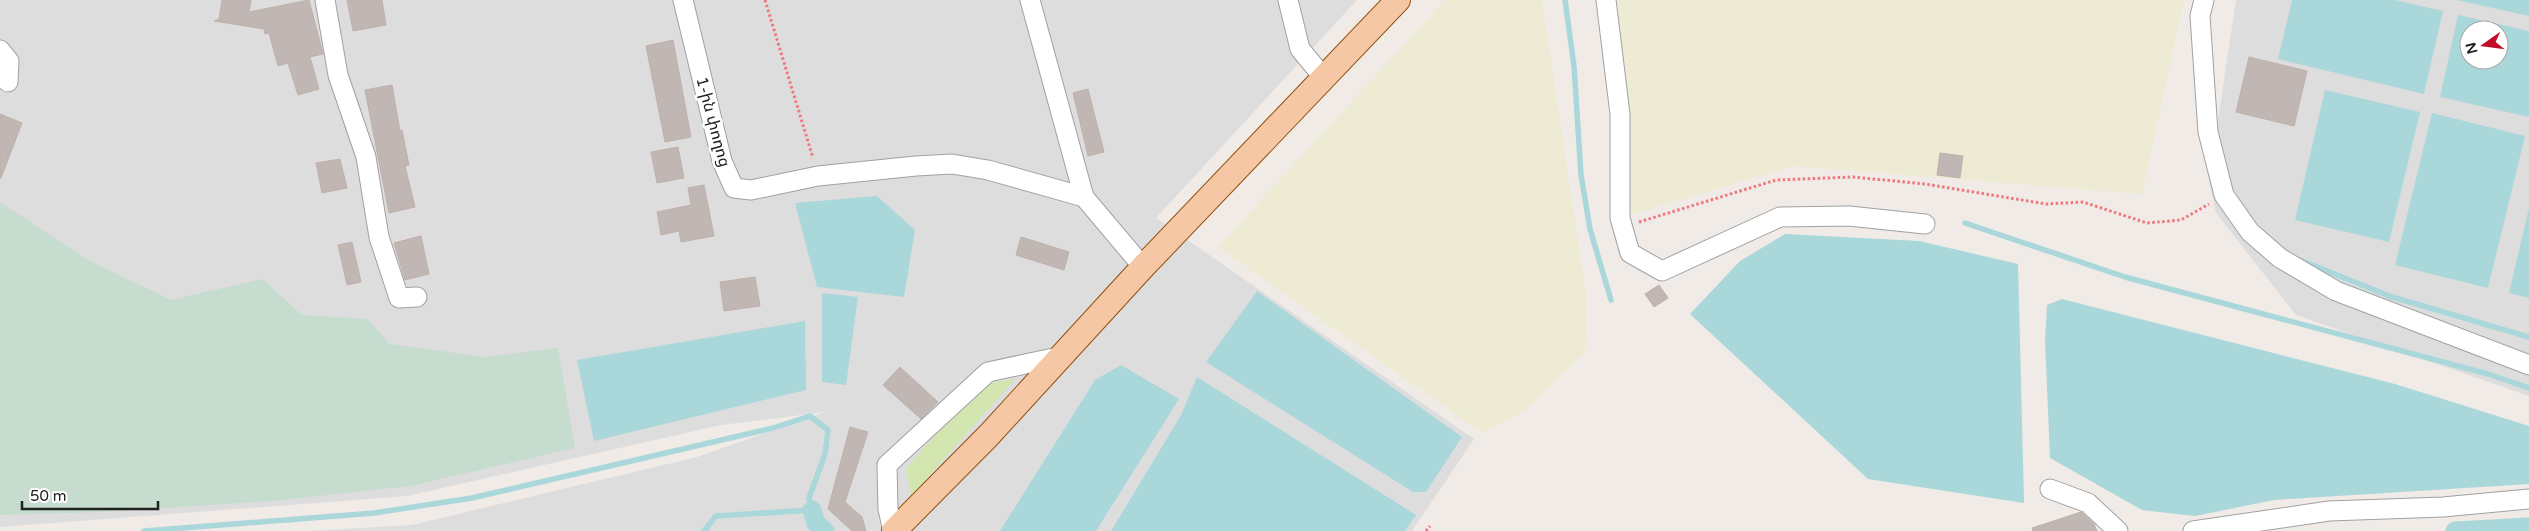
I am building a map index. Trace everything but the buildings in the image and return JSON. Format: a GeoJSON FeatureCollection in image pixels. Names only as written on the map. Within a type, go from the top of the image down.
{"type":"FeatureCollection","features":[{"type":"Feature","properties":{"kind":"main road"},"geometry":{"type":"LineString","coordinates":[[894,531],[1063,356],[1143,267],[1398,0]]}},
{"type":"Feature","properties":{"kind":"street"},"geometry":{"type":"LineString","coordinates":[[325,0],[338,75],[366,158],[378,237],[399,298],[417,297]]}},
{"type":"Feature","properties":{"kind":"street","name":"1-ին փողոց"},"geometry":{"type":"LineString","coordinates":[[682,0],[722,161],[734,188],[751,190],[818,176]]}},
{"type":"Feature","properties":{"kind":"street"},"geometry":{"type":"LineString","coordinates":[[1030,0],[1084,197],[1143,267]]}},
{"type":"Feature","properties":{"kind":"street"},"geometry":{"type":"LineString","coordinates":[[1288,0],[1300,49],[1324,78]]}},
{"type":"Feature","properties":{"kind":"street"},"geometry":{"type":"LineString","coordinates":[[1606,0],[1620,114],[1620,218],[1630,253],[1662,271],[1780,217],[1849,216],[1925,224]]}},
{"type":"Feature","properties":{"kind":"street"},"geometry":{"type":"LineString","coordinates":[[2204,0],[2200,16],[2208,132],[2224,195],[2250,232],[2280,258],[2336,291],[2529,365]]}},
{"type":"Feature","properties":{"kind":"street"},"geometry":{"type":"LineString","coordinates":[[0,50],[10,60],[8,82]]}},
{"type":"Feature","properties":{"kind":"street"},"geometry":{"type":"LineString","coordinates":[[818,176],[952,164],[988,170],[1084,197]]}},
{"type":"Feature","properties":{"kind":"street"},"geometry":{"type":"LineString","coordinates":[[894,531],[888,509],[887,465],[988,372],[1063,356]]}},
{"type":"Feature","properties":{"kind":"street"},"geometry":{"type":"LineString","coordinates":[[2050,489],[2088,503],[2118,531]]}},
{"type":"Feature","properties":{"kind":"street"},"geometry":{"type":"LineString","coordinates":[[2193,531],[2329,511],[2443,507],[2529,499]]}},
{"type":"Feature","properties":{"kind":"path"},"geometry":{"type":"LineString","coordinates":[[765,0],[818,176]]}},
{"type":"Feature","properties":{"kind":"path"},"geometry":{"type":"LineString","coordinates":[[1622,226],[1776,180],[1853,177],[1925,184],[2046,204],[2083,202],[2147,223],[2181,220],[2224,195]]}},
{"type":"Feature","properties":{"kind":"path"},"geometry":{"type":"LineString","coordinates":[[1426,531],[1430,526]]}},
{"type":"Feature","properties":{"kind":"shaded area"},"geometry":{"type":"Polygon","coordinates":[[[0,0],[1357,0],[1156,218],[1474,439],[1412,531],[310,531],[412,525],[697,457],[825,412],[721,425],[407,496],[0,527],[0,0]]]}},
{"type":"Feature","properties":{"kind":"shaded area"},"geometry":{"type":"Polygon","coordinates":[[[1445,0],[1542,0],[1586,295],[1585,353],[1524,411],[1482,433],[1218,247],[1445,0]]]}},
{"type":"Feature","properties":{"kind":"shaded area"},"geometry":{"type":"Polygon","coordinates":[[[1614,0],[2184,0],[2142,194],[1792,166],[1630,215],[1614,0]]]}},
{"type":"Feature","properties":{"kind":"shaded area"},"geometry":{"type":"Polygon","coordinates":[[[2236,0],[2529,0],[2529,396],[2296,315],[2216,213],[2209,180],[2236,0]]]}},
{"type":"Feature","properties":{"kind":"green space"},"geometry":{"type":"Polygon","coordinates":[[[0,202],[88,260],[171,300],[262,279],[302,315],[368,319],[389,344],[485,357],[558,348],[575,448],[410,486],[273,501],[103,512],[0,515],[0,202]]]}},
{"type":"Feature","properties":{"kind":"green space"},"geometry":{"type":"Polygon","coordinates":[[[1015,379],[911,496],[906,469],[979,384],[1015,379]]]}},
{"type":"Feature","properties":{"kind":"water"},"geometry":{"type":"Polygon","coordinates":[[[2292,0],[2395,0],[2443,11],[2424,94],[2278,59],[2292,0]]]}},
{"type":"Feature","properties":{"kind":"water"},"geometry":{"type":"Polygon","coordinates":[[[2457,0],[2529,0],[2529,16],[2457,0]]]}},
{"type":"Feature","properties":{"kind":"water"},"geometry":{"type":"Polygon","coordinates":[[[2458,15],[2480,20],[2459,20],[2459,70],[2509,70],[2509,26],[2529,31],[2529,117],[2440,97],[2458,15]]]}},
{"type":"Feature","properties":{"kind":"water"},"geometry":{"type":"Polygon","coordinates":[[[2325,90],[2420,112],[2389,242],[2295,220],[2325,90]]]}},
{"type":"Feature","properties":{"kind":"water"},"geometry":{"type":"Polygon","coordinates":[[[2432,113],[2525,136],[2488,288],[2395,265],[2432,113]]]}},
{"type":"Feature","properties":{"kind":"water"},"geometry":{"type":"Polygon","coordinates":[[[877,196],[915,230],[904,297],[817,287],[795,203],[877,196]]]}},
{"type":"Feature","properties":{"kind":"water"},"geometry":{"type":"Polygon","coordinates":[[[2529,208],[2529,298],[2509,293],[2529,208]]]}},
{"type":"Feature","properties":{"kind":"water"},"geometry":{"type":"Polygon","coordinates":[[[1785,234],[1919,241],[2018,264],[2024,503],[1868,479],[1690,314],[1740,261],[1785,234]]]}},
{"type":"Feature","properties":{"kind":"water"},"geometry":{"type":"Polygon","coordinates":[[[1257,291],[1462,437],[1426,492],[1413,492],[1206,362],[1257,291]]]}},
{"type":"Feature","properties":{"kind":"water"},"geometry":{"type":"Polygon","coordinates":[[[822,293],[858,297],[846,385],[822,382],[822,293]]]}},
{"type":"Feature","properties":{"kind":"water"},"geometry":{"type":"Polygon","coordinates":[[[2062,299],[2395,384],[2529,426],[2529,484],[2274,500],[2195,516],[2142,510],[2050,458],[2045,341],[2047,305],[2062,299]]]}},
{"type":"Feature","properties":{"kind":"water"},"geometry":{"type":"Polygon","coordinates":[[[805,321],[806,390],[594,441],[577,360],[805,321]]]}},
{"type":"Feature","properties":{"kind":"water"},"geometry":{"type":"Polygon","coordinates":[[[1121,365],[1179,399],[1096,531],[1000,531],[1095,380],[1121,365]]]}},
{"type":"Feature","properties":{"kind":"water"},"geometry":{"type":"Polygon","coordinates":[[[1197,377],[1416,515],[1405,531],[1111,531],[1181,415],[1197,377]]]}},
{"type":"Feature","properties":{"kind":"waterway"},"geometry":{"type":"LineString","coordinates":[[1565,0],[1574,66],[1581,175],[1590,229],[1611,300]]}},
{"type":"Feature","properties":{"kind":"waterway"},"geometry":{"type":"LineString","coordinates":[[1965,223],[2125,277],[2488,374],[2529,388]]}},
{"type":"Feature","properties":{"kind":"waterway"},"geometry":{"type":"LineString","coordinates":[[2300,260],[2389,296],[2529,337]]}},
{"type":"Feature","properties":{"kind":"waterway"},"geometry":{"type":"LineString","coordinates":[[144,531],[374,513],[472,498],[773,428],[810,416],[828,430],[825,454],[809,498],[812,510],[716,516],[704,531]]}},
{"type":"Feature","properties":{"kind":"waterway"},"geometry":{"type":"LineString","coordinates":[[812,510],[816,523],[825,531]]}},
{"type":"Feature","properties":{"kind":"waterway"},"geometry":{"type":"LineString","coordinates":[[2455,531],[2529,527]]}}]}
